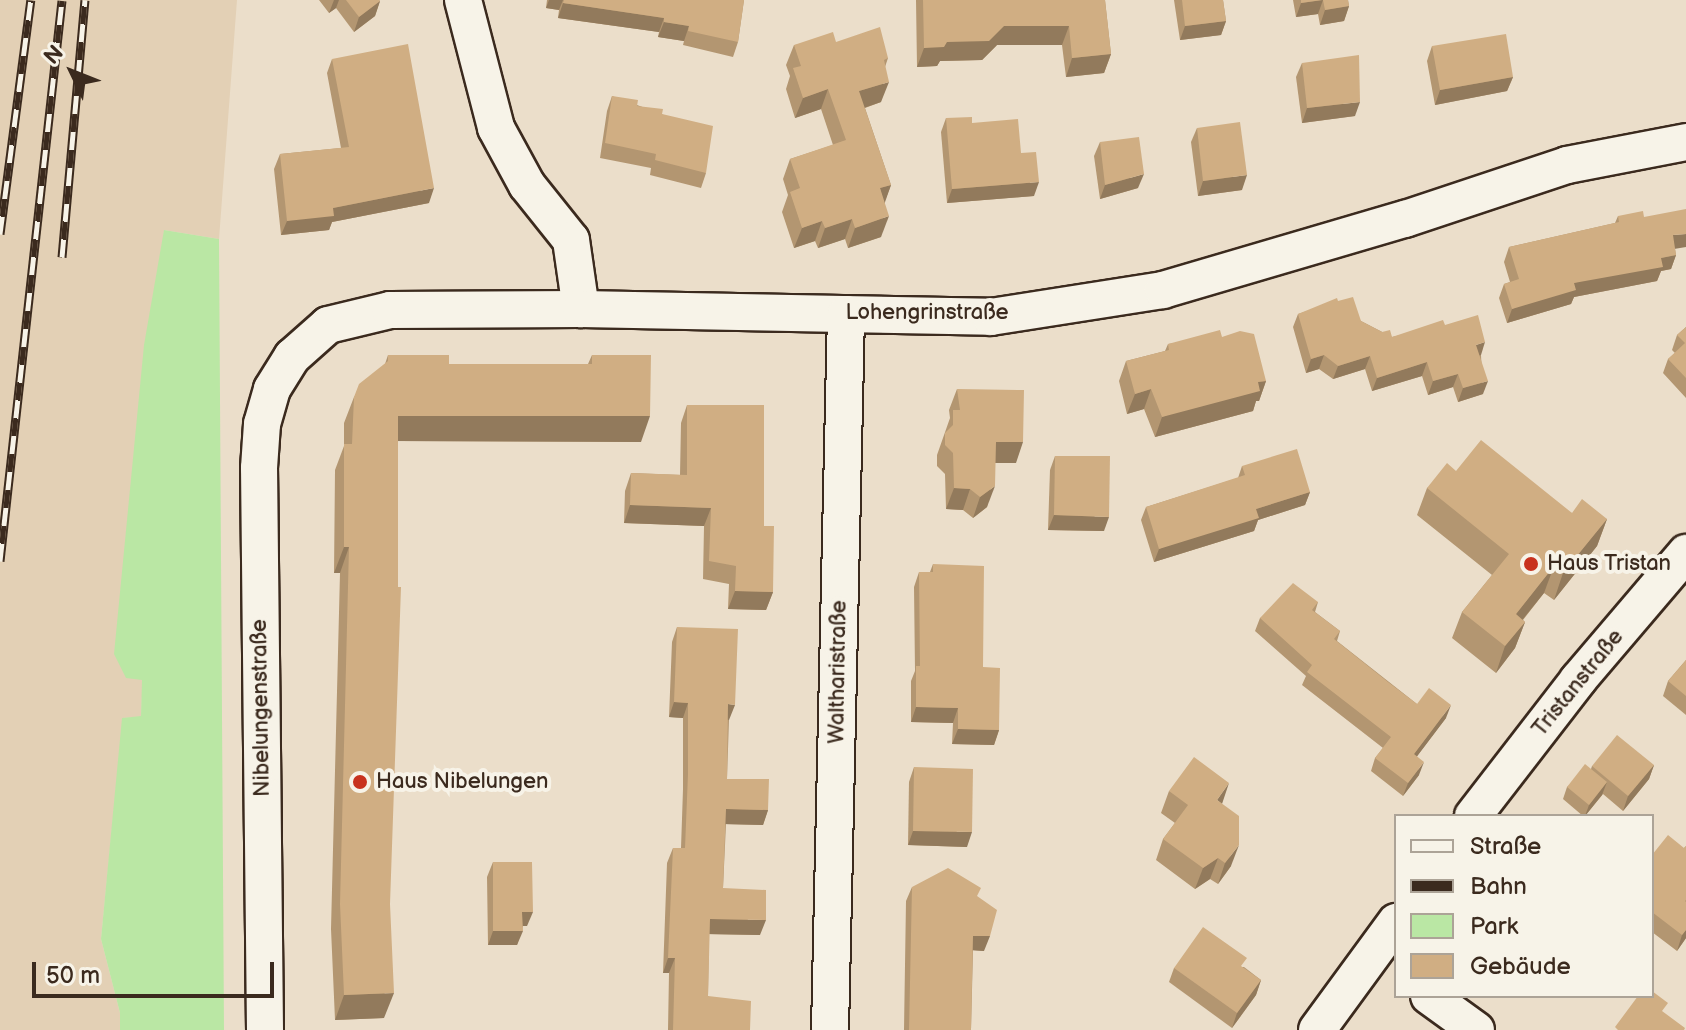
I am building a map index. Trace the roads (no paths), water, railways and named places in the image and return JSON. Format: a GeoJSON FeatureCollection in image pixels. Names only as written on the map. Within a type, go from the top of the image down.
{"type":"FeatureCollection","features":[{"type":"Feature","properties":{"kind":"street"},"geometry":{"type":"LineString","coordinates":[[463,0],[496,128],[527,185],[571,240],[581,309]]}},
{"type":"Feature","properties":{"kind":"street","name":"Lohengrinstraße"},"geometry":{"type":"LineString","coordinates":[[272,389],[292,357],[328,325],[390,310],[581,309],[991,317],[1163,290],[1405,219],[1567,165],[1686,142]]}},
{"type":"Feature","properties":{"kind":"street","name":"Waltharistraße"},"geometry":{"type":"LineString","coordinates":[[830,1030],[846,314]]}},
{"type":"Feature","properties":{"kind":"street","name":"Nibelungenstraße"},"geometry":{"type":"LineString","coordinates":[[265,1030],[259,468],[262,424],[272,389]]}},
{"type":"Feature","properties":{"kind":"street","name":"Tristanstraße"},"geometry":{"type":"LineString","coordinates":[[1475,814],[1578,680],[1686,553]]}},
{"type":"Feature","properties":{"kind":"street"},"geometry":{"type":"LineString","coordinates":[[1317,1030],[1384,963],[1394,929]]}},
{"type":"Feature","properties":{"kind":"street"},"geometry":{"type":"LineString","coordinates":[[1432,998],[1476,1030]]}},
{"type":"Feature","properties":{"kind":"railway"},"geometry":{"type":"LineString","coordinates":[[0,234],[31,0]]}},
{"type":"Feature","properties":{"kind":"railway"},"geometry":{"type":"LineString","coordinates":[[0,561],[62,0]]}},
{"type":"Feature","properties":{"kind":"railway"},"geometry":{"type":"LineString","coordinates":[[62,257],[85,0]]}},
{"type":"Feature","properties":{"kind":"place","name":"Haus Tristan"},"geometry":{"type":"Point","coordinates":[1531,564]}},
{"type":"Feature","properties":{"kind":"place","name":"Haus Nibelungen"},"geometry":{"type":"Point","coordinates":[360,782]}}]}
